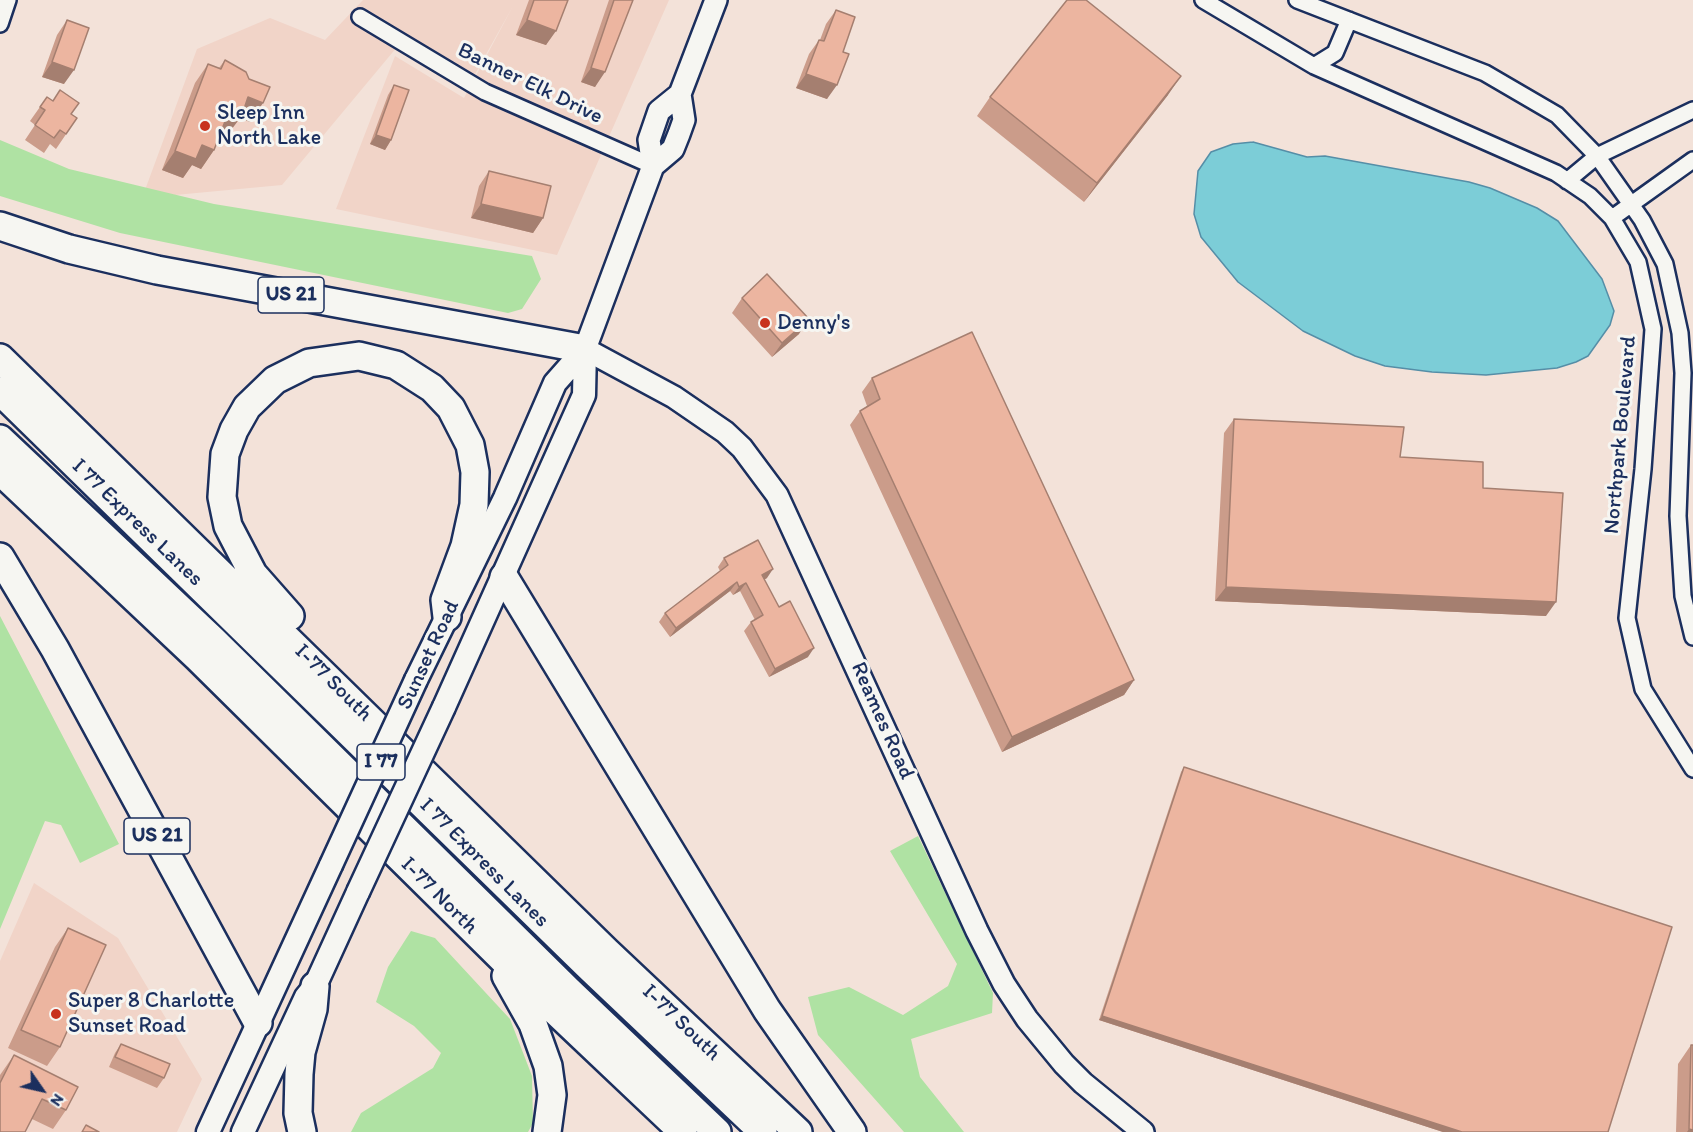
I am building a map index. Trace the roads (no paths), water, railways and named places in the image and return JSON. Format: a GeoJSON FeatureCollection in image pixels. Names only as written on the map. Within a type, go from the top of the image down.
{"type":"FeatureCollection","features":[{"type":"Feature","properties":{"kind":"highway","name":"US 21"},"geometry":{"type":"LineString","coordinates":[[0,226],[69,249],[157,270],[585,349]]}},
{"type":"Feature","properties":{"kind":"highway"},"geometry":{"type":"LineString","coordinates":[[326,677],[312,638],[277,603],[243,558],[228,526],[222,497],[225,454],[237,424],[265,388],[297,368],[340,357],[359,356],[384,361],[408,371],[432,388],[459,420],[473,458],[475,487],[471,523],[445,600],[447,617]]}},
{"type":"Feature","properties":{"kind":"highway","name":"I-77 South"},"geometry":{"type":"LineString","coordinates":[[0,358],[629,973],[798,1132]]}},
{"type":"Feature","properties":{"kind":"highway","name":"I 77 Express Lanes"},"geometry":{"type":"LineString","coordinates":[[0,391],[605,982],[764,1132]]}},
{"type":"Feature","properties":{"kind":"highway","name":"I 77 Express Lanes"},"geometry":{"type":"LineString","coordinates":[[0,439],[213,640],[568,990],[717,1132]]}},
{"type":"Feature","properties":{"kind":"highway","name":"I-77 North"},"geometry":{"type":"LineString","coordinates":[[0,471],[197,657],[488,944],[683,1132]]}},
{"type":"Feature","properties":{"kind":"highway","name":"US 21"},"geometry":{"type":"LineString","coordinates":[[0,557],[55,649],[258,1023]]}},
{"type":"Feature","properties":{"kind":"highway"},"geometry":{"type":"LineString","coordinates":[[504,577],[767,1010],[852,1132]]}},
{"type":"Feature","properties":{"kind":"highway"},"geometry":{"type":"LineString","coordinates":[[488,944],[525,1008],[545,1052],[552,1095],[547,1132]]}},
{"type":"Feature","properties":{"kind":"highway"},"geometry":{"type":"LineString","coordinates":[[302,1132],[298,1113],[299,1074],[301,1052],[313,1009],[315,986]]}},
{"type":"Feature","properties":{"kind":"main road","name":"Sunset Road"},"geometry":{"type":"LineString","coordinates":[[243,1132],[306,997],[315,986],[504,577],[584,395],[585,349],[653,166],[649,140],[659,111],[680,94],[716,0]]}},
{"type":"Feature","properties":{"kind":"main road","name":"Sunset Road"},"geometry":{"type":"LineString","coordinates":[[208,1132],[416,680],[505,498],[555,383],[585,349]]}},
{"type":"Feature","properties":{"kind":"main road","name":"Reames Road"},"geometry":{"type":"LineString","coordinates":[[585,349],[674,397],[725,432],[742,448],[777,495],[977,931],[1004,984],[1027,1019],[1064,1064],[1091,1090],[1143,1132]]}},
{"type":"Feature","properties":{"kind":"street"},"geometry":{"type":"LineString","coordinates":[[0,24],[8,0]]}},
{"type":"Feature","properties":{"kind":"street","name":"Northpark Boulevard"},"geometry":{"type":"LineString","coordinates":[[1203,0],[1314,66],[1556,173],[1590,196],[1612,218],[1638,262],[1653,329],[1643,470],[1627,618],[1643,689],[1693,769]]}},
{"type":"Feature","properties":{"kind":"street"},"geometry":{"type":"LineString","coordinates":[[1297,0],[1485,73],[1557,115],[1597,156],[1631,204],[1665,264],[1680,333],[1683,412],[1679,452],[1678,516],[1683,596],[1693,637]]}},
{"type":"Feature","properties":{"kind":"street","name":"Banner Elk Drive"},"geometry":{"type":"LineString","coordinates":[[360,17],[485,92],[653,166]]}},
{"type":"Feature","properties":{"kind":"street"},"geometry":{"type":"LineString","coordinates":[[1314,66],[1335,53],[1349,20]]}},
{"type":"Feature","properties":{"kind":"street"},"geometry":{"type":"LineString","coordinates":[[1567,180],[1597,156],[1693,110]]}},
{"type":"Feature","properties":{"kind":"street"},"geometry":{"type":"LineString","coordinates":[[1612,218],[1693,160]]}},
{"type":"Feature","properties":{"kind":"water"},"geometry":{"type":"Polygon","coordinates":[[[1253,142],[1307,157],[1325,156],[1469,182],[1490,188],[1537,208],[1558,221],[1602,279],[1614,311],[1610,325],[1588,356],[1576,362],[1557,368],[1486,375],[1432,372],[1385,366],[1355,356],[1303,331],[1238,282],[1201,237],[1194,214],[1198,171],[1211,152],[1233,144],[1253,142]]]}},
{"type":"Feature","properties":{"kind":"place","name":"Sleep Inn North Lake"},"geometry":{"type":"Point","coordinates":[205,126]}},
{"type":"Feature","properties":{"kind":"place","name":"Denny's"},"geometry":{"type":"Point","coordinates":[765,323]}},
{"type":"Feature","properties":{"kind":"place","name":"Super 8 Charlotte Sunset Road"},"geometry":{"type":"Point","coordinates":[56,1014]}}]}
